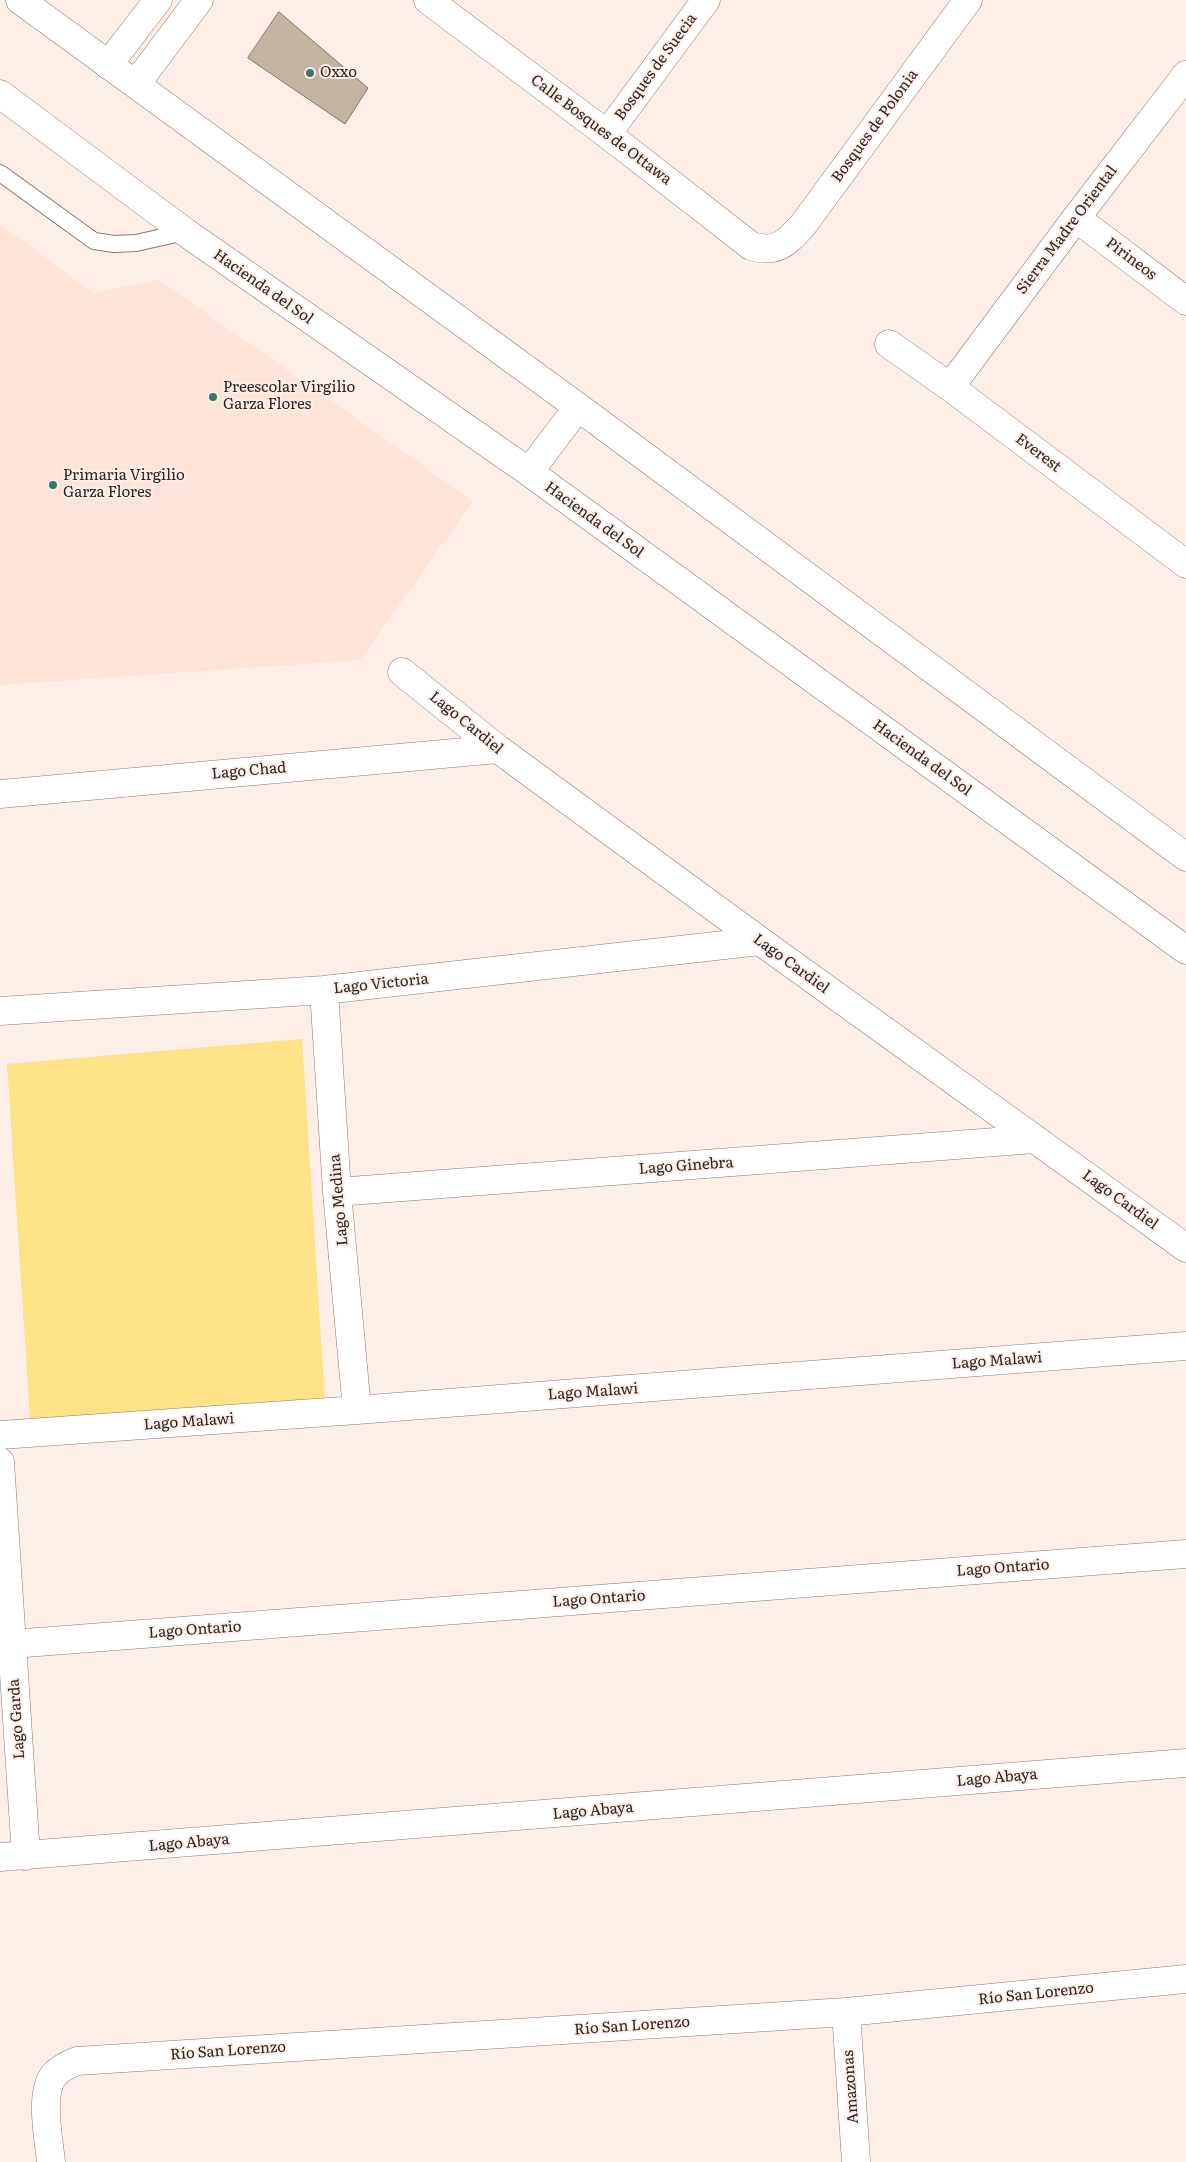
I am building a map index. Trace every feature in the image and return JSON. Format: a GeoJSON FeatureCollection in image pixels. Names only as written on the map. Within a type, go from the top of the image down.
{"type":"FeatureCollection","features":[{"type":"Feature","properties":{"kind":"street"},"geometry":{"type":"LineString","coordinates":[[20,0],[578,407],[1186,857]]}},
{"type":"Feature","properties":{"kind":"street"},"geometry":{"type":"LineString","coordinates":[[108,65],[158,0]]}},
{"type":"Feature","properties":{"kind":"street"},"geometry":{"type":"LineString","coordinates":[[136,84],[199,0]]}},
{"type":"Feature","properties":{"kind":"street","name":"Bosques de Suecia"},"geometry":{"type":"LineString","coordinates":[[607,134],[706,0]]}},
{"type":"Feature","properties":{"kind":"street","name":"Bosques de Polonia"},"geometry":{"type":"LineString","coordinates":[[777,248],[803,225],[968,0]]}},
{"type":"Feature","properties":{"kind":"street","name":"Calle Bosques de Ottawa"},"geometry":{"type":"LineString","coordinates":[[435,2],[751,246],[763,250],[777,248]]}},
{"type":"Feature","properties":{"kind":"street","name":"Sierra Madre Oriental"},"geometry":{"type":"LineString","coordinates":[[950,387],[1186,75]]}},
{"type":"Feature","properties":{"kind":"street","name":"Hacienda del Sol"},"geometry":{"type":"LineString","coordinates":[[0,94],[186,232],[529,472],[1185,947]]}},
{"type":"Feature","properties":{"kind":"street","name":"Pirineos"},"geometry":{"type":"LineString","coordinates":[[1076,218],[1186,301]]}},
{"type":"Feature","properties":{"kind":"street","name":"Everest"},"geometry":{"type":"LineString","coordinates":[[889,344],[950,387],[1186,564]]}},
{"type":"Feature","properties":{"kind":"street"},"geometry":{"type":"LineString","coordinates":[[529,472],[578,407]]}},
{"type":"Feature","properties":{"kind":"street","name":"Lago Cardiel"},"geometry":{"type":"LineString","coordinates":[[402,672],[498,749],[760,941],[1186,1248]]}},
{"type":"Feature","properties":{"kind":"street","name":"Lago Chad"},"geometry":{"type":"LineString","coordinates":[[0,794],[498,749]]}},
{"type":"Feature","properties":{"kind":"street","name":"Lago Victoria"},"geometry":{"type":"LineString","coordinates":[[0,1011],[324,990],[760,941]]}},
{"type":"Feature","properties":{"kind":"street","name":"Lago Medina"},"geometry":{"type":"LineString","coordinates":[[324,990],[337,1192],[357,1410]]}},
{"type":"Feature","properties":{"kind":"street","name":"Lago Ginebra"},"geometry":{"type":"LineString","coordinates":[[337,1192],[1035,1140]]}},
{"type":"Feature","properties":{"kind":"street","name":"Lago Malawi"},"geometry":{"type":"LineString","coordinates":[[0,1435],[357,1410],[1186,1346]]}},
{"type":"Feature","properties":{"kind":"street","name":"Lago Garda"},"geometry":{"type":"LineString","coordinates":[[0,1462],[12,1644],[13,1857]]}},
{"type":"Feature","properties":{"kind":"street","name":"Lago Ontario"},"geometry":{"type":"LineString","coordinates":[[12,1644],[1186,1554]]}},
{"type":"Feature","properties":{"kind":"street","name":"Lago Abaya"},"geometry":{"type":"LineString","coordinates":[[13,1857],[1186,1763]]}},
{"type":"Feature","properties":{"kind":"street","name":"Río San Lorenzo"},"geometry":{"type":"LineString","coordinates":[[51,2162],[46,2102],[48,2085],[55,2073],[77,2061],[846,2012],[1186,1979]]}},
{"type":"Feature","properties":{"kind":"street","name":"Amazonas"},"geometry":{"type":"LineString","coordinates":[[846,2012],[856,2162]]}},
{"type":"Feature","properties":{"kind":"lane"},"geometry":{"type":"LineString","coordinates":[[0,173],[94,241],[114,244],[136,243],[186,232]]}},
{"type":"Feature","properties":{"kind":"shaded area","name":"Preescolar Virgilio Garza Flores"},"geometry":{"type":"Polygon","coordinates":[[[0,224],[93,293],[159,280],[473,501],[360,660],[0,685],[0,224]]]}},
{"type":"Feature","properties":{"kind":"shaded area"},"geometry":{"type":"Polygon","coordinates":[[[302,1039],[325,1402],[30,1420],[7,1064],[302,1039]]]}},
{"type":"Feature","properties":{"kind":"building","name":"Oxxo"},"geometry":{"type":"Polygon","coordinates":[[[279,12],[368,88],[345,124],[248,58],[279,12]]]}},
{"type":"Feature","properties":{"kind":"place","name":"Oxxo"},"geometry":{"type":"Point","coordinates":[310,73]}},
{"type":"Feature","properties":{"kind":"place","name":"Preescolar Virgilio Garza Flores"},"geometry":{"type":"Point","coordinates":[213,397]}},
{"type":"Feature","properties":{"kind":"place","name":"Primaria Virgilio Garza Flores"},"geometry":{"type":"Point","coordinates":[53,485]}}]}
